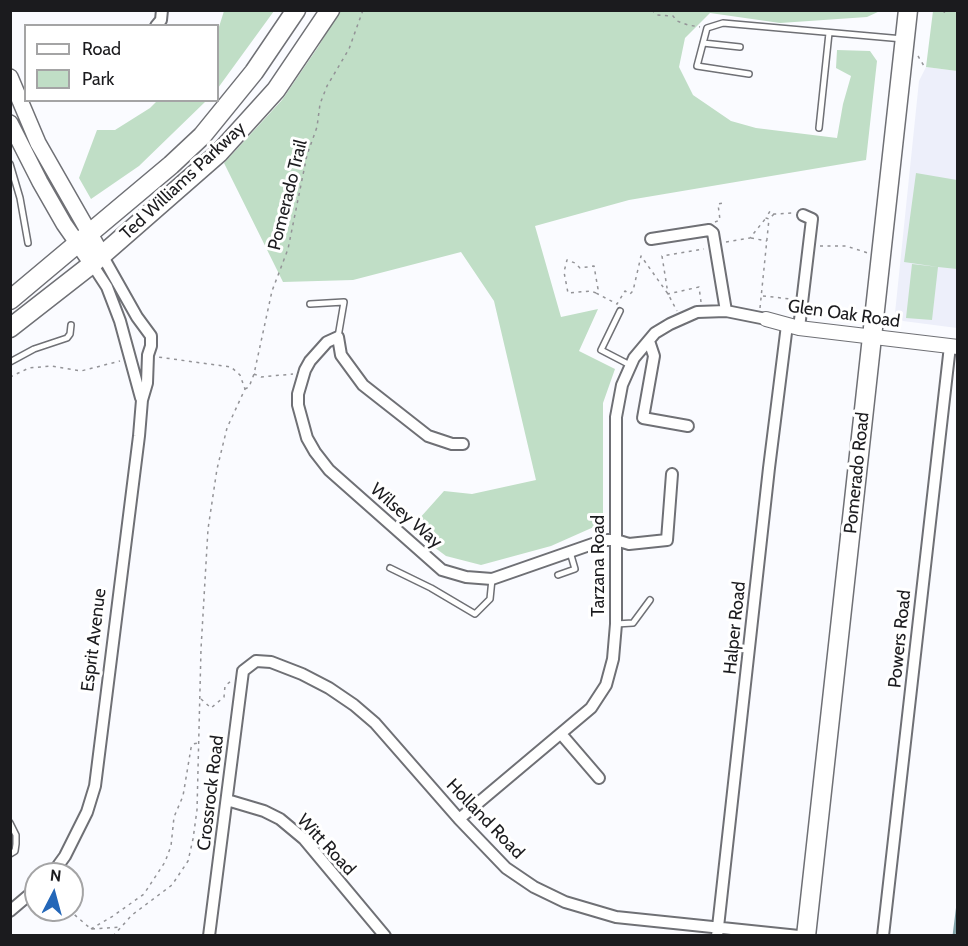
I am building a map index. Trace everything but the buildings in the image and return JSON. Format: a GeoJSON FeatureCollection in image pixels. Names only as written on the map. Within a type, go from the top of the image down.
{"type":"FeatureCollection","features":[{"type":"Feature","properties":{"kind":"main road","name":"Ted Williams Parkway"},"geometry":{"type":"LineString","coordinates":[[10,300],[171,165],[202,136],[254,72],[296,10]]}},
{"type":"Feature","properties":{"kind":"main road","name":"Ted Williams Parkway"},"geometry":{"type":"LineString","coordinates":[[10,328],[97,260],[219,153],[276,90],[330,10]]}},
{"type":"Feature","properties":{"kind":"main road","name":"Pomerado Road"},"geometry":{"type":"LineString","coordinates":[[806,936],[908,10]]}},
{"type":"Feature","properties":{"kind":"main road"},"geometry":{"type":"LineString","coordinates":[[10,77],[38,143],[84,239]]}},
{"type":"Feature","properties":{"kind":"main road"},"geometry":{"type":"LineString","coordinates":[[10,123],[40,182],[84,239]]}},
{"type":"Feature","properties":{"kind":"main road","name":"Esprit Avenue"},"geometry":{"type":"LineString","coordinates":[[84,239],[97,260]]}},
{"type":"Feature","properties":{"kind":"street"},"geometry":{"type":"LineString","coordinates":[[158,24],[161,20],[162,10]]}},
{"type":"Feature","properties":{"kind":"street","name":"Halper Road"},"geometry":{"type":"LineString","coordinates":[[717,931],[769,468],[793,326],[802,300],[812,219],[803,215]]}},
{"type":"Feature","properties":{"kind":"street"},"geometry":{"type":"LineString","coordinates":[[651,239],[711,231],[726,310]]}},
{"type":"Feature","properties":{"kind":"street","name":"Esprit Avenue"},"geometry":{"type":"LineString","coordinates":[[61,862],[87,812],[95,786],[142,400],[147,383],[151,336],[97,260]]}},
{"type":"Feature","properties":{"kind":"street","name":"Esprit Avenue"},"geometry":{"type":"LineString","coordinates":[[97,260],[131,358],[142,400]]}},
{"type":"Feature","properties":{"kind":"street","name":"Tarzana Road"},"geometry":{"type":"LineString","coordinates":[[459,819],[562,735],[591,708],[606,685],[613,659],[616,624],[616,417],[622,385],[630,365],[655,333],[703,312],[726,310]]}},
{"type":"Feature","properties":{"kind":"street","name":"Glen Oak Road"},"geometry":{"type":"LineString","coordinates":[[726,310],[793,326],[871,338],[956,345]]}},
{"type":"Feature","properties":{"kind":"street"},"geometry":{"type":"LineString","coordinates":[[338,337],[342,354],[363,385],[428,435],[452,444],[463,444]]}},
{"type":"Feature","properties":{"kind":"street","name":"Wilsey Way"},"geometry":{"type":"LineString","coordinates":[[338,337],[327,342],[310,361],[303,376],[298,394],[298,405],[307,438],[315,453],[329,470],[442,570],[466,578],[492,579],[604,540],[616,540],[629,544],[667,540],[672,474]]}},
{"type":"Feature","properties":{"kind":"street"},"geometry":{"type":"LineString","coordinates":[[649,341],[654,356],[643,418],[688,426]]}},
{"type":"Feature","properties":{"kind":"street","name":"Powers Road"},"geometry":{"type":"LineString","coordinates":[[884,936],[956,345]]}},
{"type":"Feature","properties":{"kind":"street"},"geometry":{"type":"LineString","coordinates":[[131,358],[148,355]]}},
{"type":"Feature","properties":{"kind":"street","name":"Holland Road"},"geometry":{"type":"LineString","coordinates":[[243,670],[256,661],[271,662],[302,674],[329,688],[354,705],[375,723],[459,819],[506,868],[534,887],[565,902],[616,917],[717,931],[799,936]]}},
{"type":"Feature","properties":{"kind":"street","name":"Crossrock Road"},"geometry":{"type":"LineString","coordinates":[[209,936],[243,670]]}},
{"type":"Feature","properties":{"kind":"street"},"geometry":{"type":"LineString","coordinates":[[562,735],[599,778]]}},
{"type":"Feature","properties":{"kind":"street","name":"Witt Road"},"geometry":{"type":"LineString","coordinates":[[227,800],[264,811],[280,819],[304,840],[385,936]]}},
{"type":"Feature","properties":{"kind":"street"},"geometry":{"type":"LineString","coordinates":[[10,912],[24,900]]}},
{"type":"Feature","properties":{"kind":"lane"},"geometry":{"type":"LineString","coordinates":[[749,74],[697,66],[707,28],[723,24],[904,39]]}},
{"type":"Feature","properties":{"kind":"lane"},"geometry":{"type":"LineString","coordinates":[[819,128],[829,33]]}},
{"type":"Feature","properties":{"kind":"lane"},"geometry":{"type":"LineString","coordinates":[[704,43],[740,47]]}},
{"type":"Feature","properties":{"kind":"lane"},"geometry":{"type":"LineString","coordinates":[[10,164],[20,198],[28,243]]}},
{"type":"Feature","properties":{"kind":"lane"},"geometry":{"type":"LineString","coordinates":[[310,304],[344,302],[338,337]]}},
{"type":"Feature","properties":{"kind":"lane"},"geometry":{"type":"LineString","coordinates":[[620,311],[601,350],[630,365]]}},
{"type":"Feature","properties":{"kind":"lane"},"geometry":{"type":"LineString","coordinates":[[10,362],[34,348],[67,338],[71,325]]}},
{"type":"Feature","properties":{"kind":"lane"},"geometry":{"type":"LineString","coordinates":[[558,575],[575,569],[570,552]]}},
{"type":"Feature","properties":{"kind":"lane"},"geometry":{"type":"LineString","coordinates":[[390,568],[431,588],[475,614],[490,598],[492,579]]}},
{"type":"Feature","properties":{"kind":"lane"},"geometry":{"type":"LineString","coordinates":[[616,624],[633,623],[650,600]]}},
{"type":"Feature","properties":{"kind":"lane"},"geometry":{"type":"LineString","coordinates":[[10,823],[16,835],[16,844],[15,851],[10,854]]}},
{"type":"Feature","properties":{"kind":"path","name":"Pomerado Trail"},"geometry":{"type":"LineString","coordinates":[[113,936],[132,915],[172,885],[188,861],[197,810],[201,649],[209,519],[217,469],[227,428],[254,374],[272,291],[288,249],[310,146],[317,127],[320,104],[327,86],[349,49],[363,10]]}},
{"type":"Feature","properties":{"kind":"path"},"geometry":{"type":"LineString","coordinates":[[652,10],[661,17],[673,16]]}},
{"type":"Feature","properties":{"kind":"path"},"geometry":{"type":"LineString","coordinates":[[945,10],[945,17]]}},
{"type":"Feature","properties":{"kind":"path"},"geometry":{"type":"LineString","coordinates":[[673,11],[673,16],[677,21],[707,28]]}},
{"type":"Feature","properties":{"kind":"path"},"geometry":{"type":"LineString","coordinates":[[720,220],[718,204],[723,203]]}},
{"type":"Feature","properties":{"kind":"path"},"geometry":{"type":"LineString","coordinates":[[750,238],[770,211],[774,214],[803,215]]}},
{"type":"Feature","properties":{"kind":"path"},"geometry":{"type":"LineString","coordinates":[[762,318],[767,241],[770,219],[774,214]]}},
{"type":"Feature","properties":{"kind":"path"},"geometry":{"type":"LineString","coordinates":[[720,216],[724,215]]}},
{"type":"Feature","properties":{"kind":"path"},"geometry":{"type":"LineString","coordinates":[[766,218],[770,219]]}},
{"type":"Feature","properties":{"kind":"path"},"geometry":{"type":"LineString","coordinates":[[711,231],[716,221],[725,219]]}},
{"type":"Feature","properties":{"kind":"path"},"geometry":{"type":"LineString","coordinates":[[668,294],[662,256],[750,238],[767,241]]}},
{"type":"Feature","properties":{"kind":"path"},"geometry":{"type":"LineString","coordinates":[[808,245],[846,246],[855,251],[880,255]]}},
{"type":"Feature","properties":{"kind":"path"},"geometry":{"type":"LineString","coordinates":[[596,293],[598,288],[594,266],[580,268],[567,260],[564,272],[568,293],[591,291],[617,304],[625,291],[630,294],[633,291],[640,256],[683,319]]}},
{"type":"Feature","properties":{"kind":"path"},"geometry":{"type":"LineString","coordinates":[[668,294],[699,287],[703,312]]}},
{"type":"Feature","properties":{"kind":"path"},"geometry":{"type":"LineString","coordinates":[[762,296],[802,300]]}},
{"type":"Feature","properties":{"kind":"path"},"geometry":{"type":"LineString","coordinates":[[148,355],[231,367],[240,375],[245,389]]}},
{"type":"Feature","properties":{"kind":"path"},"geometry":{"type":"LineString","coordinates":[[10,377],[29,368],[51,366],[81,371],[131,358]]}},
{"type":"Feature","properties":{"kind":"path"},"geometry":{"type":"LineString","coordinates":[[254,374],[303,376]]}},
{"type":"Feature","properties":{"kind":"path"},"geometry":{"type":"LineString","coordinates":[[201,698],[211,708],[224,697],[225,686],[243,670]]}},
{"type":"Feature","properties":{"kind":"path"},"geometry":{"type":"LineString","coordinates":[[91,929],[144,894],[165,862],[171,846],[174,817],[183,796],[191,748],[193,744],[198,743]]}},
{"type":"Feature","properties":{"kind":"path"},"geometry":{"type":"LineString","coordinates":[[83,922],[91,929],[120,927]]}},
{"type":"Feature","properties":{"kind":"shaded area"},"geometry":{"type":"Polygon","coordinates":[[[926,67],[957,71],[957,328],[903,321],[895,313],[919,81],[926,67]]]}},
{"type":"Feature","properties":{"kind":"green space"},"geometry":{"type":"Polygon","coordinates":[[[224,11],[274,11],[219,87],[219,27],[224,11]]]}},
{"type":"Feature","properties":{"kind":"green space"},"geometry":{"type":"Polygon","coordinates":[[[340,11],[880,11],[867,17],[780,23],[710,13],[685,38],[679,67],[693,95],[731,121],[756,128],[837,138],[851,76],[836,68],[837,50],[870,51],[877,61],[866,160],[629,200],[535,226],[561,317],[598,309],[579,351],[615,369],[603,403],[603,518],[596,526],[551,546],[481,565],[446,556],[410,529],[444,491],[472,494],[536,480],[494,301],[461,252],[353,280],[283,282],[224,163],[282,100],[340,11]]]}},
{"type":"Feature","properties":{"kind":"green space"},"geometry":{"type":"Polygon","coordinates":[[[933,11],[957,11],[957,71],[926,67],[933,11]]]}},
{"type":"Feature","properties":{"kind":"green space"},"geometry":{"type":"Polygon","coordinates":[[[156,102],[205,102],[139,166],[91,199],[79,178],[97,130],[115,130],[156,102]]]}},
{"type":"Feature","properties":{"kind":"green space"},"geometry":{"type":"Polygon","coordinates":[[[916,173],[957,180],[957,269],[904,262],[916,173]]]}},
{"type":"Feature","properties":{"kind":"green space"},"geometry":{"type":"Polygon","coordinates":[[[912,264],[938,267],[932,320],[906,318],[912,264]]]}},
{"type":"Feature","properties":{"kind":"waterway"},"geometry":{"type":"LineString","coordinates":[[954,936],[958,904]]}}]}
